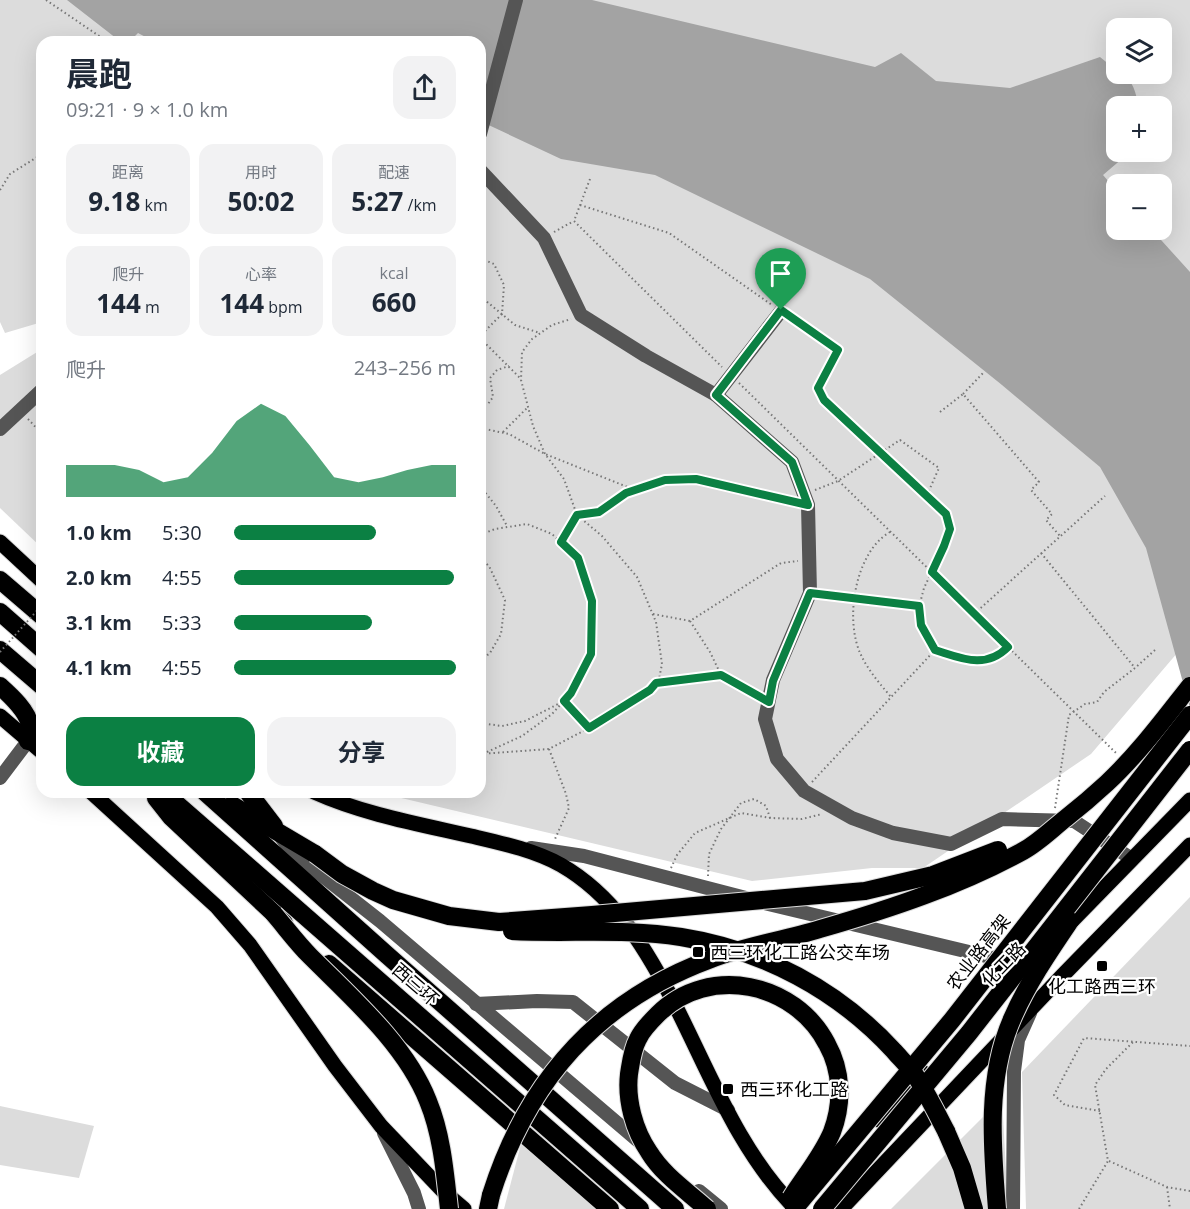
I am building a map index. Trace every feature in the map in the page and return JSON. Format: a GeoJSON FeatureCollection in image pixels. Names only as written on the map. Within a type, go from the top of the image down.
{"type":"FeatureCollection","features":[{"type":"Feature","properties":{"kind":"highway"},"geometry":{"type":"LineString","coordinates":[[0,580],[36,611]]}},
{"type":"Feature","properties":{"kind":"highway"},"geometry":{"type":"LineString","coordinates":[[0,612],[36,644]]}},
{"type":"Feature","properties":{"kind":"highway"},"geometry":{"type":"LineString","coordinates":[[0,651],[36,681]]}},
{"type":"Feature","properties":{"kind":"highway"},"geometry":{"type":"LineString","coordinates":[[0,686],[27,717],[35,747]]}},
{"type":"Feature","properties":{"kind":"highway"},"geometry":{"type":"LineString","coordinates":[[488,1209],[500,1167],[521,1120],[532,1102],[558,1064],[581,1039],[609,1015],[668,978],[711,959],[891,908],[948,887],[1025,850],[1088,800],[1130,759],[1190,686]]}},
{"type":"Feature","properties":{"kind":"highway","name":"农业路高架"},"geometry":{"type":"LineString","coordinates":[[792,1209],[952,1020],[1190,715]]}},
{"type":"Feature","properties":{"kind":"highway"},"geometry":{"type":"LineString","coordinates":[[822,1209],[969,1033],[1190,750]]}},
{"type":"Feature","properties":{"kind":"highway"},"geometry":{"type":"LineString","coordinates":[[997,1209],[993,1113],[999,1061],[1011,1021],[1037,970],[1081,904],[1162,796],[1174,771]]}},
{"type":"Feature","properties":{"kind":"highway"},"geometry":{"type":"LineString","coordinates":[[157,798],[171,817],[274,914],[610,1209]]}},
{"type":"Feature","properties":{"kind":"highway","name":"西三环"},"geometry":{"type":"LineString","coordinates":[[170,798],[640,1209]]}},
{"type":"Feature","properties":{"kind":"highway","name":"西三环"},"geometry":{"type":"LineString","coordinates":[[212,798],[675,1209]]}},
{"type":"Feature","properties":{"kind":"highway"},"geometry":{"type":"LineString","coordinates":[[223,798],[315,854],[386,903],[411,913],[452,925],[479,929],[548,933],[645,933],[679,936],[747,953],[792,972],[816,986],[861,1019],[914,1074],[946,1131],[962,1168],[974,1209]]}},
{"type":"Feature","properties":{"kind":"highway"},"geometry":{"type":"LineString","coordinates":[[252,798],[278,832]]}},
{"type":"Feature","properties":{"kind":"highway"},"geometry":{"type":"LineString","coordinates":[[342,874],[373,891],[417,908],[449,916],[499,922],[865,891],[933,875],[984,857],[1024,839],[1088,800]]}},
{"type":"Feature","properties":{"kind":"highway"},"geometry":{"type":"LineString","coordinates":[[274,914],[307,953],[375,1022],[419,1082],[429,1102],[435,1125],[445,1172],[449,1209]]}},
{"type":"Feature","properties":{"kind":"highway"},"geometry":{"type":"LineString","coordinates":[[707,1209],[662,1170],[648,1151],[637,1130],[630,1106],[628,1083],[632,1055],[639,1036],[667,1005],[694,990],[739,985],[766,990],[788,1001],[804,1014],[822,1033],[838,1070],[840,1095],[831,1133],[792,1209]]}},
{"type":"Feature","properties":{"kind":"main road"},"geometry":{"type":"LineString","coordinates":[[0,542],[36,575]]}},
{"type":"Feature","properties":{"kind":"main road"},"geometry":{"type":"LineString","coordinates":[[0,716],[35,747]]}},
{"type":"Feature","properties":{"kind":"main road"},"geometry":{"type":"LineString","coordinates":[[98,798],[224,914],[250,945],[335,1066],[381,1126],[444,1192],[464,1209]]}},
{"type":"Feature","properties":{"kind":"main road"},"geometry":{"type":"LineString","coordinates":[[332,798],[376,813],[497,842],[532,853],[561,865],[605,898],[653,964],[728,1110],[761,1167],[792,1209]]}},
{"type":"Feature","properties":{"kind":"main road","name":"化工路"},"geometry":{"type":"LineString","coordinates":[[792,1209],[1190,800]]}},
{"type":"Feature","properties":{"kind":"main road"},"geometry":{"type":"LineString","coordinates":[[841,1209],[1035,1004],[1190,845]]}},
{"type":"Feature","properties":{"kind":"street"},"geometry":{"type":"LineString","coordinates":[[486,112],[516,0]]}},
{"type":"Feature","properties":{"kind":"street"},"geometry":{"type":"LineString","coordinates":[[486,176],[544,238],[581,315],[645,356],[716,395],[792,462],[806,500],[810,593],[773,681],[765,719],[777,759],[804,791],[852,818],[893,833],[951,844],[1002,819],[1074,821],[1132,859]]}},
{"type":"Feature","properties":{"kind":"street"},"geometry":{"type":"LineString","coordinates":[[716,395],[781,310]]}},
{"type":"Feature","properties":{"kind":"street"},"geometry":{"type":"LineString","coordinates":[[0,429],[36,395]]}},
{"type":"Feature","properties":{"kind":"street"},"geometry":{"type":"LineString","coordinates":[[0,778],[35,747]]}},
{"type":"Feature","properties":{"kind":"street"},"geometry":{"type":"LineString","coordinates":[[278,832],[291,850],[380,921],[595,1106],[721,1209]]}},
{"type":"Feature","properties":{"kind":"street"},"geometry":{"type":"LineString","coordinates":[[497,842],[584,856],[810,915],[1011,962],[1025,959],[1044,950]]}},
{"type":"Feature","properties":{"kind":"street"},"geometry":{"type":"LineString","coordinates":[[476,1004],[573,1002],[675,1083],[728,1110]]}},
{"type":"Feature","properties":{"kind":"street"},"geometry":{"type":"LineString","coordinates":[[1013,1209],[1014,1071],[1018,1040],[1035,1004]]}},
{"type":"Feature","properties":{"kind":"street"},"geometry":{"type":"LineString","coordinates":[[381,1126],[414,1193],[419,1209]]}},
{"type":"Feature","properties":{"kind":"path"},"geometry":{"type":"LineString","coordinates":[[46,0],[99,36]]}},
{"type":"Feature","properties":{"kind":"path"},"geometry":{"type":"LineString","coordinates":[[0,190],[10,174],[36,158]]}},
{"type":"Feature","properties":{"kind":"path"},"geometry":{"type":"LineString","coordinates":[[544,238],[574,221],[590,179]]}},
{"type":"Feature","properties":{"kind":"path"},"geometry":{"type":"LineString","coordinates":[[580,205],[669,233],[838,350],[818,388],[824,400],[946,514],[950,529],[924,588],[919,606],[921,625],[935,650],[966,661],[981,662],[1003,652],[1008,647]]}},
{"type":"Feature","properties":{"kind":"path"},"geometry":{"type":"LineString","coordinates":[[574,221],[1123,760]]}},
{"type":"Feature","properties":{"kind":"path"},"geometry":{"type":"LineString","coordinates":[[486,261],[494,264],[504,285],[502,314],[486,331]]}},
{"type":"Feature","properties":{"kind":"path"},"geometry":{"type":"LineString","coordinates":[[486,301],[514,325],[540,333]]}},
{"type":"Feature","properties":{"kind":"path"},"geometry":{"type":"LineString","coordinates":[[486,754],[549,749],[589,728],[650,690],[656,683],[662,664],[656,622],[637,577],[602,536],[577,515],[564,479],[545,454],[533,426],[521,380],[522,352],[532,339],[552,325],[581,315]]}},
{"type":"Feature","properties":{"kind":"path"},"geometry":{"type":"LineString","coordinates":[[486,343],[521,380]]}},
{"type":"Feature","properties":{"kind":"path"},"geometry":{"type":"LineString","coordinates":[[486,404],[493,398],[490,378],[497,370],[509,366]]}},
{"type":"Feature","properties":{"kind":"path"},"geometry":{"type":"LineString","coordinates":[[940,412],[963,394],[983,373]]}},
{"type":"Feature","properties":{"kind":"path"},"geometry":{"type":"LineString","coordinates":[[963,394],[1039,482],[1031,490],[1052,514],[1046,520],[1060,536]]}},
{"type":"Feature","properties":{"kind":"path"},"geometry":{"type":"LineString","coordinates":[[503,432],[528,407]]}},
{"type":"Feature","properties":{"kind":"path"},"geometry":{"type":"LineString","coordinates":[[20,410],[36,427]]}},
{"type":"Feature","properties":{"kind":"path"},"geometry":{"type":"LineString","coordinates":[[486,429],[509,434],[545,454],[635,490]]}},
{"type":"Feature","properties":{"kind":"path"},"geometry":{"type":"LineString","coordinates":[[577,515],[599,512],[626,493],[665,480],[696,479],[806,500],[900,440],[939,468],[927,496]]}},
{"type":"Feature","properties":{"kind":"path"},"geometry":{"type":"LineString","coordinates":[[486,494],[508,527]]}},
{"type":"Feature","properties":{"kind":"path"},"geometry":{"type":"LineString","coordinates":[[974,614],[1105,496]]}},
{"type":"Feature","properties":{"kind":"path"},"geometry":{"type":"LineString","coordinates":[[561,542],[577,515]]}},
{"type":"Feature","properties":{"kind":"path"},"geometry":{"type":"LineString","coordinates":[[486,532],[495,528],[527,524],[552,534],[578,558],[592,601],[591,654],[571,693],[552,714],[522,736],[486,752]]}},
{"type":"Feature","properties":{"kind":"path"},"geometry":{"type":"LineString","coordinates":[[890,532],[881,537],[865,558],[855,599],[853,625],[860,654],[891,697]]}},
{"type":"Feature","properties":{"kind":"path"},"geometry":{"type":"LineString","coordinates":[[1041,553],[1135,668]]}},
{"type":"Feature","properties":{"kind":"path"},"geometry":{"type":"LineString","coordinates":[[653,614],[690,621],[781,563],[809,559]]}},
{"type":"Feature","properties":{"kind":"path"},"geometry":{"type":"LineString","coordinates":[[486,563],[505,600],[501,634],[486,656]]}},
{"type":"Feature","properties":{"kind":"path"},"geometry":{"type":"LineString","coordinates":[[810,593],[919,606]]}},
{"type":"Feature","properties":{"kind":"path"},"geometry":{"type":"LineString","coordinates":[[0,651],[36,612]]}},
{"type":"Feature","properties":{"kind":"path"},"geometry":{"type":"LineString","coordinates":[[690,621],[710,652],[721,675],[769,702]]}},
{"type":"Feature","properties":{"kind":"path"},"geometry":{"type":"LineString","coordinates":[[1055,812],[1069,715],[1085,704],[1097,702],[1104,692],[1156,648]]}},
{"type":"Feature","properties":{"kind":"path"},"geometry":{"type":"LineString","coordinates":[[804,791],[935,650]]}},
{"type":"Feature","properties":{"kind":"path"},"geometry":{"type":"LineString","coordinates":[[656,683],[721,675]]}},
{"type":"Feature","properties":{"kind":"path"},"geometry":{"type":"LineString","coordinates":[[486,724],[502,726],[525,721],[564,701]]}},
{"type":"Feature","properties":{"kind":"path"},"geometry":{"type":"LineString","coordinates":[[564,701],[589,728]]}},
{"type":"Feature","properties":{"kind":"path"},"geometry":{"type":"LineString","coordinates":[[549,749],[569,808],[549,850]]}},
{"type":"Feature","properties":{"kind":"path"},"geometry":{"type":"LineString","coordinates":[[707,888],[709,854],[728,819],[741,802],[754,799],[766,806],[770,818]]}},
{"type":"Feature","properties":{"kind":"path"},"geometry":{"type":"LineString","coordinates":[[667,878],[677,855],[695,833],[741,813],[770,818],[802,819],[820,815],[830,806]]}},
{"type":"Feature","properties":{"kind":"path"},"geometry":{"type":"LineString","coordinates":[[1100,1111],[1065,1105],[1054,1095],[1084,1038],[1190,1046]]}},
{"type":"Feature","properties":{"kind":"path"},"geometry":{"type":"LineString","coordinates":[[1079,1209],[1108,1161],[1095,1085],[1106,1069],[1133,1042]]}},
{"type":"Feature","properties":{"kind":"path"},"geometry":{"type":"LineString","coordinates":[[1108,1161],[1167,1187],[1190,1191]]}},
{"type":"Feature","properties":{"kind":"path"},"geometry":{"type":"LineString","coordinates":[[1167,1187],[1170,1209]]}},
{"type":"Feature","properties":{"kind":"shaded area"},"geometry":{"type":"Polygon","coordinates":[[[0,0],[1190,0],[1190,638],[1091,754],[923,868],[872,868],[752,881],[401,798],[486,798],[486,36],[36,36],[36,324],[5,333],[0,322],[0,0]]]}},
{"type":"Feature","properties":{"kind":"shaded area"},"geometry":{"type":"Polygon","coordinates":[[[67,0],[592,0],[875,67],[901,53],[936,81],[1010,88],[1100,57],[1106,62],[1106,84],[1131,84],[1136,96],[1106,96],[1106,162],[1118,162],[1103,175],[1106,178],[1106,240],[1161,240],[1190,272],[1190,708],[1146,548],[1100,467],[870,279],[655,175],[561,159],[486,124],[486,36],[144,36],[138,33],[135,36],[113,36],[67,0]]]}},
{"type":"Feature","properties":{"kind":"shaded area"},"geometry":{"type":"Polygon","coordinates":[[[36,353],[36,542],[0,508],[0,375],[36,353]]]}},
{"type":"Feature","properties":{"kind":"shaded area"},"geometry":{"type":"Polygon","coordinates":[[[1190,897],[1190,1209],[1026,1209],[1022,1072],[1190,897]]]}},
{"type":"Feature","properties":{"kind":"shaded area"},"geometry":{"type":"Polygon","coordinates":[[[1002,1098],[1008,1209],[891,1209],[1002,1098]]]}},
{"type":"Feature","properties":{"kind":"shaded area"},"geometry":{"type":"Polygon","coordinates":[[[0,1106],[94,1126],[79,1178],[0,1165],[0,1106]]]}},
{"type":"Feature","properties":{"kind":"shaded area"},"geometry":{"type":"Polygon","coordinates":[[[521,1144],[598,1209],[504,1209],[521,1144]]]}},
{"type":"Feature","properties":{"kind":"place","name":"西三环化工路公交车场"},"geometry":{"type":"Point","coordinates":[698,952]}},
{"type":"Feature","properties":{"kind":"place","name":"化工路西三环"},"geometry":{"type":"Point","coordinates":[1102,966]}},
{"type":"Feature","properties":{"kind":"place","name":"西三环化工路"},"geometry":{"type":"Point","coordinates":[728,1089]}},
{"type":"Feature","properties":{"kind":"route"},"geometry":{"type":"LineString","coordinates":[[781,310],[838,350],[818,388],[824,400],[946,514],[950,529],[932,572],[1008,647],[1003,652],[981,662],[966,661],[935,650],[921,625],[919,606],[810,593],[773,681],[769,702],[721,675],[656,683],[650,690],[589,728],[564,701],[571,693],[591,654],[592,601],[578,558],[561,542],[577,515],[599,512],[626,493],[665,480],[696,479],[808,505],[792,462],[716,395],[781,310]]}}]}
